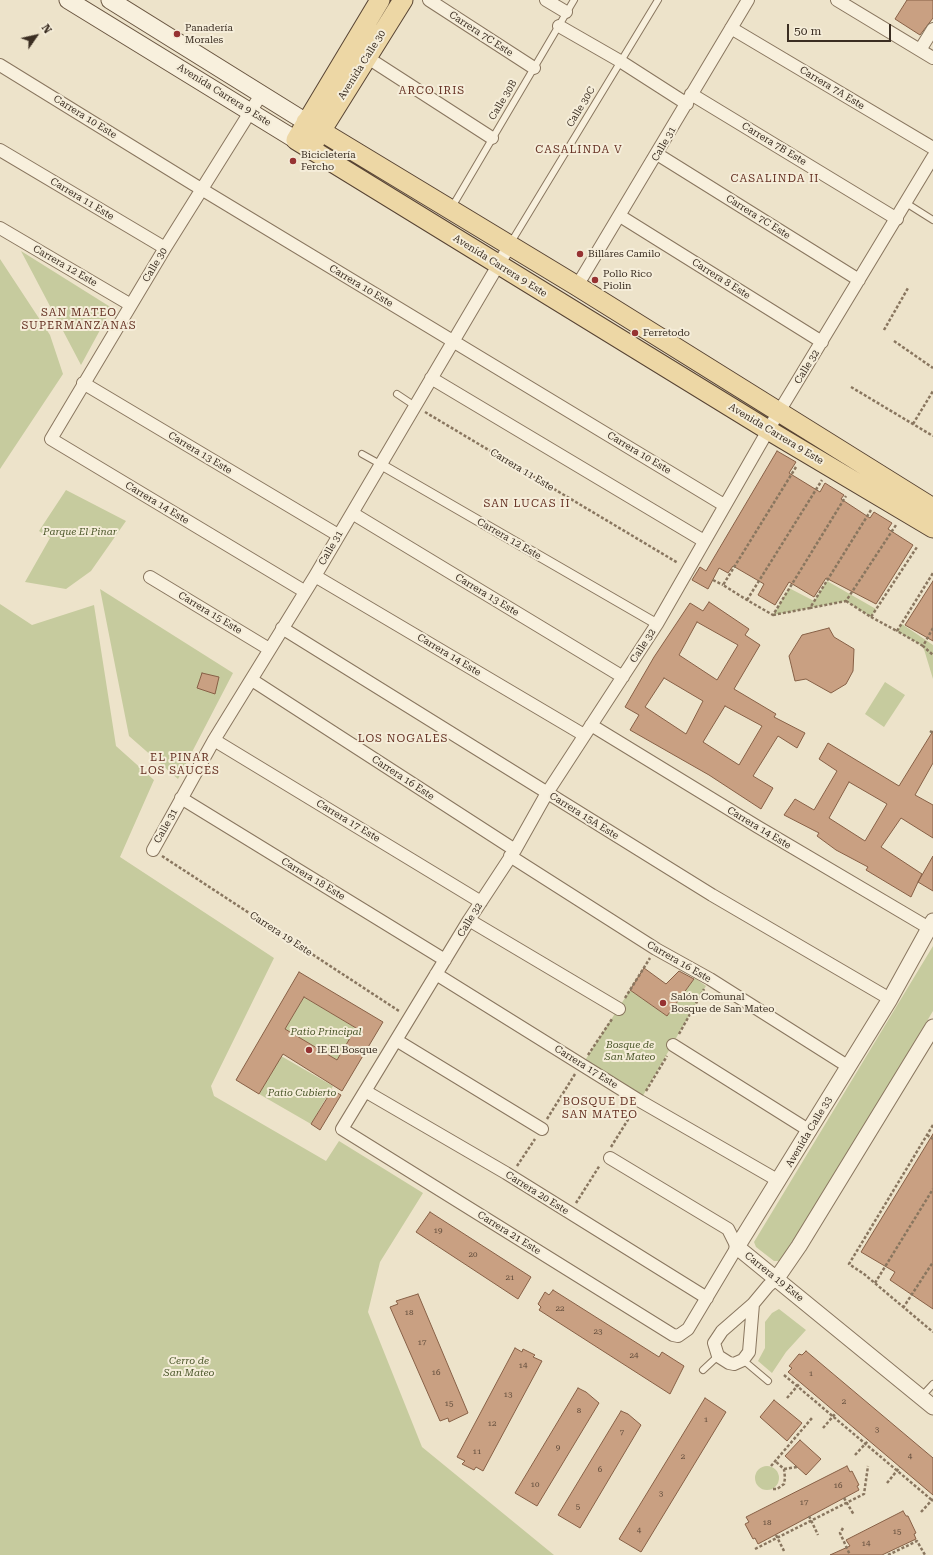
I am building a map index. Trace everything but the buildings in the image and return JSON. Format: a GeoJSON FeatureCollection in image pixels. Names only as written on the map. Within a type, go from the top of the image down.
{"type":"FeatureCollection","features":[{"type":"Feature","properties":{"kind":"main road","name":"Avenida Carrera 9 Este"},"geometry":{"type":"LineString","coordinates":[[68,0],[251,111],[498,265],[768,430],[933,528]]}},
{"type":"Feature","properties":{"kind":"main road","name":"Avenida Carrera 9 Este"},"geometry":{"type":"LineString","coordinates":[[110,0],[450,210],[577,286],[933,508]]}},
{"type":"Feature","properties":{"kind":"main road","name":"Avenida Calle 30"},"geometry":{"type":"LineString","coordinates":[[314,126],[380,0]]}},
{"type":"Feature","properties":{"kind":"main road","name":"Avenida Calle 30"},"geometry":{"type":"LineString","coordinates":[[314,126],[368,58],[403,0]]}},
{"type":"Feature","properties":{"kind":"main road"},"geometry":{"type":"LineString","coordinates":[[303,144],[314,126]]}},
{"type":"Feature","properties":{"kind":"street","name":"Carrera 7C Este"},"geometry":{"type":"LineString","coordinates":[[429,0],[534,68]]}},
{"type":"Feature","properties":{"kind":"street"},"geometry":{"type":"LineString","coordinates":[[546,0],[566,12]]}},
{"type":"Feature","properties":{"kind":"street","name":"Calle 31"},"geometry":{"type":"LineString","coordinates":[[577,286],[748,0]]}},
{"type":"Feature","properties":{"kind":"street"},"geometry":{"type":"LineString","coordinates":[[837,0],[933,58]]}},
{"type":"Feature","properties":{"kind":"street","name":"Carrera 7B Este"},"geometry":{"type":"LineString","coordinates":[[559,26],[897,219]]}},
{"type":"Feature","properties":{"kind":"street","name":"Carrera 7A Este"},"geometry":{"type":"LineString","coordinates":[[731,28],[933,148]]}},
{"type":"Feature","properties":{"kind":"street"},"geometry":{"type":"LineString","coordinates":[[920,50],[933,30]]}},
{"type":"Feature","properties":{"kind":"street"},"geometry":{"type":"LineString","coordinates":[[368,58],[492,138]]}},
{"type":"Feature","properties":{"kind":"street","name":"Carrera 10 Este"},"geometry":{"type":"LineString","coordinates":[[0,65],[202,190],[724,505]]}},
{"type":"Feature","properties":{"kind":"street","name":"Calle 30"},"geometry":{"type":"LineString","coordinates":[[51,439],[83,383],[165,248],[262,93]]}},
{"type":"Feature","properties":{"kind":"street","name":"Carrera 11 Este"},"geometry":{"type":"LineString","coordinates":[[0,150],[165,248]]}},
{"type":"Feature","properties":{"kind":"street","name":"Carrera 7C Este"},"geometry":{"type":"LineString","coordinates":[[657,154],[859,280]]}},
{"type":"Feature","properties":{"kind":"street","name":"Calle 32"},"geometry":{"type":"LineString","coordinates":[[342,1128],[469,920],[513,853],[547,793],[657,624],[768,430],[897,219],[933,157]]}},
{"type":"Feature","properties":{"kind":"street","name":"Carrera 8 Este"},"geometry":{"type":"LineString","coordinates":[[620,216],[822,342]]}},
{"type":"Feature","properties":{"kind":"street","name":"Carrera 12 Este"},"geometry":{"type":"LineString","coordinates":[[0,228],[131,305]]}},
{"type":"Feature","properties":{"kind":"street","name":"Calle 31"},"geometry":{"type":"LineString","coordinates":[[153,850],[214,740],[252,680],[304,591],[315,576],[510,246]]}},
{"type":"Feature","properties":{"kind":"street"},"geometry":{"type":"LineString","coordinates":[[431,378],[704,541]]}},
{"type":"Feature","properties":{"kind":"street","name":"Carrera 13 Este"},"geometry":{"type":"LineString","coordinates":[[83,383],[338,535]]}},
{"type":"Feature","properties":{"kind":"street","name":"Carrera 14 Este"},"geometry":{"type":"LineString","coordinates":[[51,439],[304,591]]}},
{"type":"Feature","properties":{"kind":"street","name":"Carrera 12 Este"},"geometry":{"type":"LineString","coordinates":[[380,464],[657,624]]}},
{"type":"Feature","properties":{"kind":"street","name":"Carrera 13 Este"},"geometry":{"type":"LineString","coordinates":[[352,512],[623,677]]}},
{"type":"Feature","properties":{"kind":"street","name":"Carrera 14 Este"},"geometry":{"type":"LineString","coordinates":[[315,576],[931,925]]}},
{"type":"Feature","properties":{"kind":"street","name":"Carrera 15 Este"},"geometry":{"type":"LineString","coordinates":[[150,577],[269,649]]}},
{"type":"Feature","properties":{"kind":"street","name":"Carrera 15A Este"},"geometry":{"type":"LineString","coordinates":[[282,628],[712,895],[890,999]]}},
{"type":"Feature","properties":{"kind":"street","name":"Carrera 16 Este"},"geometry":{"type":"LineString","coordinates":[[252,680],[656,950],[710,979],[849,1067]]}},
{"type":"Feature","properties":{"kind":"street","name":"Carrera 17 Este"},"geometry":{"type":"LineString","coordinates":[[214,740],[481,902]]}},
{"type":"Feature","properties":{"kind":"street","name":"Carrera 18 Este"},"geometry":{"type":"LineString","coordinates":[[181,798],[445,960]]}},
{"type":"Feature","properties":{"kind":"street"},"geometry":{"type":"LineString","coordinates":[[469,920],[619,1009]]}},
{"type":"Feature","properties":{"kind":"street","name":"Avenida Calle 33"},"geometry":{"type":"LineString","coordinates":[[678,1336],[688,1329],[737,1247],[810,1131],[890,999],[931,925]]}},
{"type":"Feature","properties":{"kind":"street","name":"Carrera 17 Este"},"geometry":{"type":"LineString","coordinates":[[436,974],[640,1101],[779,1181]]}},
{"type":"Feature","properties":{"kind":"street"},"geometry":{"type":"LineString","coordinates":[[753,1304],[749,1352],[743,1360],[734,1364],[729,1363],[718,1356],[714,1343],[722,1330],[753,1304],[777,1278],[799,1246],[933,1027]]}},
{"type":"Feature","properties":{"kind":"street"},"geometry":{"type":"LineString","coordinates":[[396,1040],[542,1129]]}},
{"type":"Feature","properties":{"kind":"street"},"geometry":{"type":"LineString","coordinates":[[673,1045],[810,1131]]}},
{"type":"Feature","properties":{"kind":"street","name":"Carrera 20 Este"},"geometry":{"type":"LineString","coordinates":[[365,1092],[506,1174],[707,1298]]}},
{"type":"Feature","properties":{"kind":"street","name":"Carrera 21 Este"},"geometry":{"type":"LineString","coordinates":[[342,1128],[666,1331],[678,1336]]}},
{"type":"Feature","properties":{"kind":"street","name":"Carrera 19 Este"},"geometry":{"type":"LineString","coordinates":[[610,1158],[728,1229],[737,1247],[777,1278],[927,1402]]}},
{"type":"Feature","properties":{"kind":"lane","name":"Calle 30B"},"geometry":{"type":"LineString","coordinates":[[450,210],[574,0]]}},
{"type":"Feature","properties":{"kind":"lane","name":"Calle 30C"},"geometry":{"type":"LineString","coordinates":[[510,246],[658,0]]}},
{"type":"Feature","properties":{"kind":"lane"},"geometry":{"type":"LineString","coordinates":[[906,203],[933,220]]}},
{"type":"Feature","properties":{"kind":"lane"},"geometry":{"type":"LineString","coordinates":[[398,394],[415,406]]}},
{"type":"Feature","properties":{"kind":"lane","name":"Carrera 12 Este"},"geometry":{"type":"LineString","coordinates":[[362,454],[380,464]]}},
{"type":"Feature","properties":{"kind":"lane"},"geometry":{"type":"LineString","coordinates":[[703,1370],[718,1356]]}},
{"type":"Feature","properties":{"kind":"lane"},"geometry":{"type":"LineString","coordinates":[[743,1360],[768,1381]]}},
{"type":"Feature","properties":{"kind":"lane"},"geometry":{"type":"LineString","coordinates":[[927,1402],[933,1384]]}},
{"type":"Feature","properties":{"kind":"path"},"geometry":{"type":"LineString","coordinates":[[884,330],[908,288]]}},
{"type":"Feature","properties":{"kind":"path"},"geometry":{"type":"LineString","coordinates":[[894,341],[933,368]]}},
{"type":"Feature","properties":{"kind":"path"},"geometry":{"type":"LineString","coordinates":[[851,387],[933,436]]}},
{"type":"Feature","properties":{"kind":"path"},"geometry":{"type":"LineString","coordinates":[[913,424],[933,392]]}},
{"type":"Feature","properties":{"kind":"path","name":"Carrera 11 Este"},"geometry":{"type":"LineString","coordinates":[[415,406],[689,569]]}},
{"type":"Feature","properties":{"kind":"path"},"geometry":{"type":"LineString","coordinates":[[723,585],[796,467]]}},
{"type":"Feature","properties":{"kind":"path"},"geometry":{"type":"LineString","coordinates":[[746,600],[822,480]]}},
{"type":"Feature","properties":{"kind":"path"},"geometry":{"type":"LineString","coordinates":[[772,615],[846,496]]}},
{"type":"Feature","properties":{"kind":"path"},"geometry":{"type":"LineString","coordinates":[[810,608],[873,508]]}},
{"type":"Feature","properties":{"kind":"path"},"geometry":{"type":"LineString","coordinates":[[846,601],[896,525]]}},
{"type":"Feature","properties":{"kind":"path"},"geometry":{"type":"LineString","coordinates":[[871,617],[918,547]]}},
{"type":"Feature","properties":{"kind":"path"},"geometry":{"type":"LineString","coordinates":[[897,631],[933,573]]}},
{"type":"Feature","properties":{"kind":"path"},"geometry":{"type":"LineString","coordinates":[[713,580],[772,615],[846,601],[923,646],[933,655]]}},
{"type":"Feature","properties":{"kind":"path"},"geometry":{"type":"LineString","coordinates":[[923,646],[933,628]]}},
{"type":"Feature","properties":{"kind":"path","name":"Carrera 19 Este"},"geometry":{"type":"LineString","coordinates":[[153,850],[410,1018]]}},
{"type":"Feature","properties":{"kind":"path"},"geometry":{"type":"LineString","coordinates":[[933,1125],[848,1264],[875,1284],[933,1332]]}},
{"type":"Feature","properties":{"kind":"path"},"geometry":{"type":"LineString","coordinates":[[928,1135],[933,1139]]}},
{"type":"Feature","properties":{"kind":"path"},"geometry":{"type":"LineString","coordinates":[[875,1284],[933,1189]]}},
{"type":"Feature","properties":{"kind":"path"},"geometry":{"type":"LineString","coordinates":[[903,1308],[933,1262]]}},
{"type":"Feature","properties":{"kind":"path"},"geometry":{"type":"LineString","coordinates":[[784,1375],[866,1442],[897,1471],[933,1500],[921,1512]]}},
{"type":"Feature","properties":{"kind":"path"},"geometry":{"type":"LineString","coordinates":[[787,1398],[800,1383]]}},
{"type":"Feature","properties":{"kind":"path"},"geometry":{"type":"LineString","coordinates":[[823,1428],[836,1413]]}},
{"type":"Feature","properties":{"kind":"path"},"geometry":{"type":"LineString","coordinates":[[771,1466],[812,1418]]}},
{"type":"Feature","properties":{"kind":"path"},"geometry":{"type":"LineString","coordinates":[[855,1455],[866,1442]]}},
{"type":"Feature","properties":{"kind":"path"},"geometry":{"type":"LineString","coordinates":[[773,1489],[777,1490],[784,1484],[786,1478],[784,1469],[775,1461]]}},
{"type":"Feature","properties":{"kind":"path"},"geometry":{"type":"LineString","coordinates":[[755,1550],[864,1494],[868,1466]]}},
{"type":"Feature","properties":{"kind":"path"},"geometry":{"type":"LineString","coordinates":[[887,1483],[900,1467]]}},
{"type":"Feature","properties":{"kind":"path"},"geometry":{"type":"LineString","coordinates":[[784,1469],[797,1468]]}},
{"type":"Feature","properties":{"kind":"path"},"geometry":{"type":"LineString","coordinates":[[844,1498],[854,1515]]}},
{"type":"Feature","properties":{"kind":"path"},"geometry":{"type":"LineString","coordinates":[[809,1516],[818,1535]]}},
{"type":"Feature","properties":{"kind":"path"},"geometry":{"type":"LineString","coordinates":[[843,1528],[840,1533],[850,1555]]}},
{"type":"Feature","properties":{"kind":"path"},"geometry":{"type":"LineString","coordinates":[[776,1535],[784,1551]]}},
{"type":"Feature","properties":{"kind":"path"},"geometry":{"type":"LineString","coordinates":[[890,1555],[904,1546],[917,1541],[925,1555]]}},
{"type":"Feature","properties":{"kind":"green space"},"geometry":{"type":"Polygon","coordinates":[[[21,251],[112,308],[81,365],[21,251]]]}},
{"type":"Feature","properties":{"kind":"green space"},"geometry":{"type":"Polygon","coordinates":[[[0,259],[50,335],[63,374],[0,469],[0,259]]]}},
{"type":"Feature","properties":{"kind":"green space","name":"Parque El Pinar"},"geometry":{"type":"Polygon","coordinates":[[[66,490],[126,521],[91,571],[66,589],[25,582],[50,538],[39,531],[66,490]]]}},
{"type":"Feature","properties":{"kind":"green space"},"geometry":{"type":"Polygon","coordinates":[[[827,581],[876,609],[871,617],[846,601],[773,615],[789,588],[814,601],[827,581]]]}},
{"type":"Feature","properties":{"kind":"green space"},"geometry":{"type":"Polygon","coordinates":[[[100,589],[233,673],[178,779],[129,736],[100,589]]]}},
{"type":"Feature","properties":{"kind":"green space","name":"Cerro de San Mateo"},"geometry":{"type":"Polygon","coordinates":[[[0,604],[32,625],[94,605],[116,746],[154,780],[120,857],[274,958],[211,1086],[214,1096],[326,1161],[339,1141],[423,1193],[380,1262],[368,1312],[422,1447],[554,1555],[0,1555],[0,604]]]}},
{"type":"Feature","properties":{"kind":"green space"},"geometry":{"type":"Polygon","coordinates":[[[902,624],[933,645],[933,679],[923,646],[897,631],[902,624]]]}},
{"type":"Feature","properties":{"kind":"green space"},"geometry":{"type":"Polygon","coordinates":[[[885,682],[905,695],[884,727],[865,714],[885,682]]]}},
{"type":"Feature","properties":{"kind":"green space"},"geometry":{"type":"Polygon","coordinates":[[[933,946],[933,1011],[782,1261],[774,1261],[756,1247],[754,1242],[933,946]]]}},
{"type":"Feature","properties":{"kind":"green space","name":"Bosque de San Mateo"},"geometry":{"type":"Polygon","coordinates":[[[695,978],[706,986],[641,1099],[584,1062],[630,990],[667,1016],[695,978]]]}},
{"type":"Feature","properties":{"kind":"green space","name":"Patio Principal"},"geometry":{"type":"Polygon","coordinates":[[[304,997],[356,1028],[337,1060],[285,1029],[304,997]]]}},
{"type":"Feature","properties":{"kind":"green space","name":"Patio Cubierto"},"geometry":{"type":"Polygon","coordinates":[[[281,1056],[333,1086],[311,1124],[259,1094],[281,1056]]]}},
{"type":"Feature","properties":{"kind":"green space"},"geometry":{"type":"Polygon","coordinates":[[[779,1309],[806,1330],[786,1352],[772,1373],[758,1361],[765,1348],[765,1322],[772,1313],[779,1309]]]}},
{"type":"Feature","properties":{"kind":"green space"},"geometry":{"type":"Polygon","coordinates":[[[767,1466],[776,1469],[779,1478],[776,1487],[767,1490],[758,1487],[755,1478],[758,1469],[767,1466]]]}},
{"type":"Feature","properties":{"kind":"place","name":"Panadería Morales"},"geometry":{"type":"Point","coordinates":[177,34]}},
{"type":"Feature","properties":{"kind":"place","name":"Bicicletería Fercho"},"geometry":{"type":"Point","coordinates":[293,161]}},
{"type":"Feature","properties":{"kind":"place","name":"Billares Camilo"},"geometry":{"type":"Point","coordinates":[580,254]}},
{"type":"Feature","properties":{"kind":"place","name":"Pollo Rico Piolin"},"geometry":{"type":"Point","coordinates":[595,280]}},
{"type":"Feature","properties":{"kind":"place","name":"Ferretodo"},"geometry":{"type":"Point","coordinates":[635,333]}},
{"type":"Feature","properties":{"kind":"place","name":"Salón Comunal Bosque de San Mateo"},"geometry":{"type":"Point","coordinates":[663,1003]}},
{"type":"Feature","properties":{"kind":"place","name":"IE El Bosque"},"geometry":{"type":"Point","coordinates":[309,1050]}},
{"type":"Feature","properties":{"kind":"district","name":"ARCO IRIS"},"geometry":{"type":"Point","coordinates":[432,91]}},
{"type":"Feature","properties":{"kind":"district","name":"CASALINDA V"},"geometry":{"type":"Point","coordinates":[579,150]}},
{"type":"Feature","properties":{"kind":"district","name":"CASALINDA II"},"geometry":{"type":"Point","coordinates":[775,179]}},
{"type":"Feature","properties":{"kind":"district","name":"SAN MATEO SUPERMANZANAS"},"geometry":{"type":"Point","coordinates":[79,319]}},
{"type":"Feature","properties":{"kind":"district","name":"SAN LUCAS II"},"geometry":{"type":"Point","coordinates":[527,504]}},
{"type":"Feature","properties":{"kind":"district","name":"LOS NOGALES"},"geometry":{"type":"Point","coordinates":[403,739]}},
{"type":"Feature","properties":{"kind":"district","name":"EL PINAR LOS SAUCES"},"geometry":{"type":"Point","coordinates":[180,764]}},
{"type":"Feature","properties":{"kind":"district","name":"BOSQUE DE SAN MATEO"},"geometry":{"type":"Point","coordinates":[600,1108]}}]}
